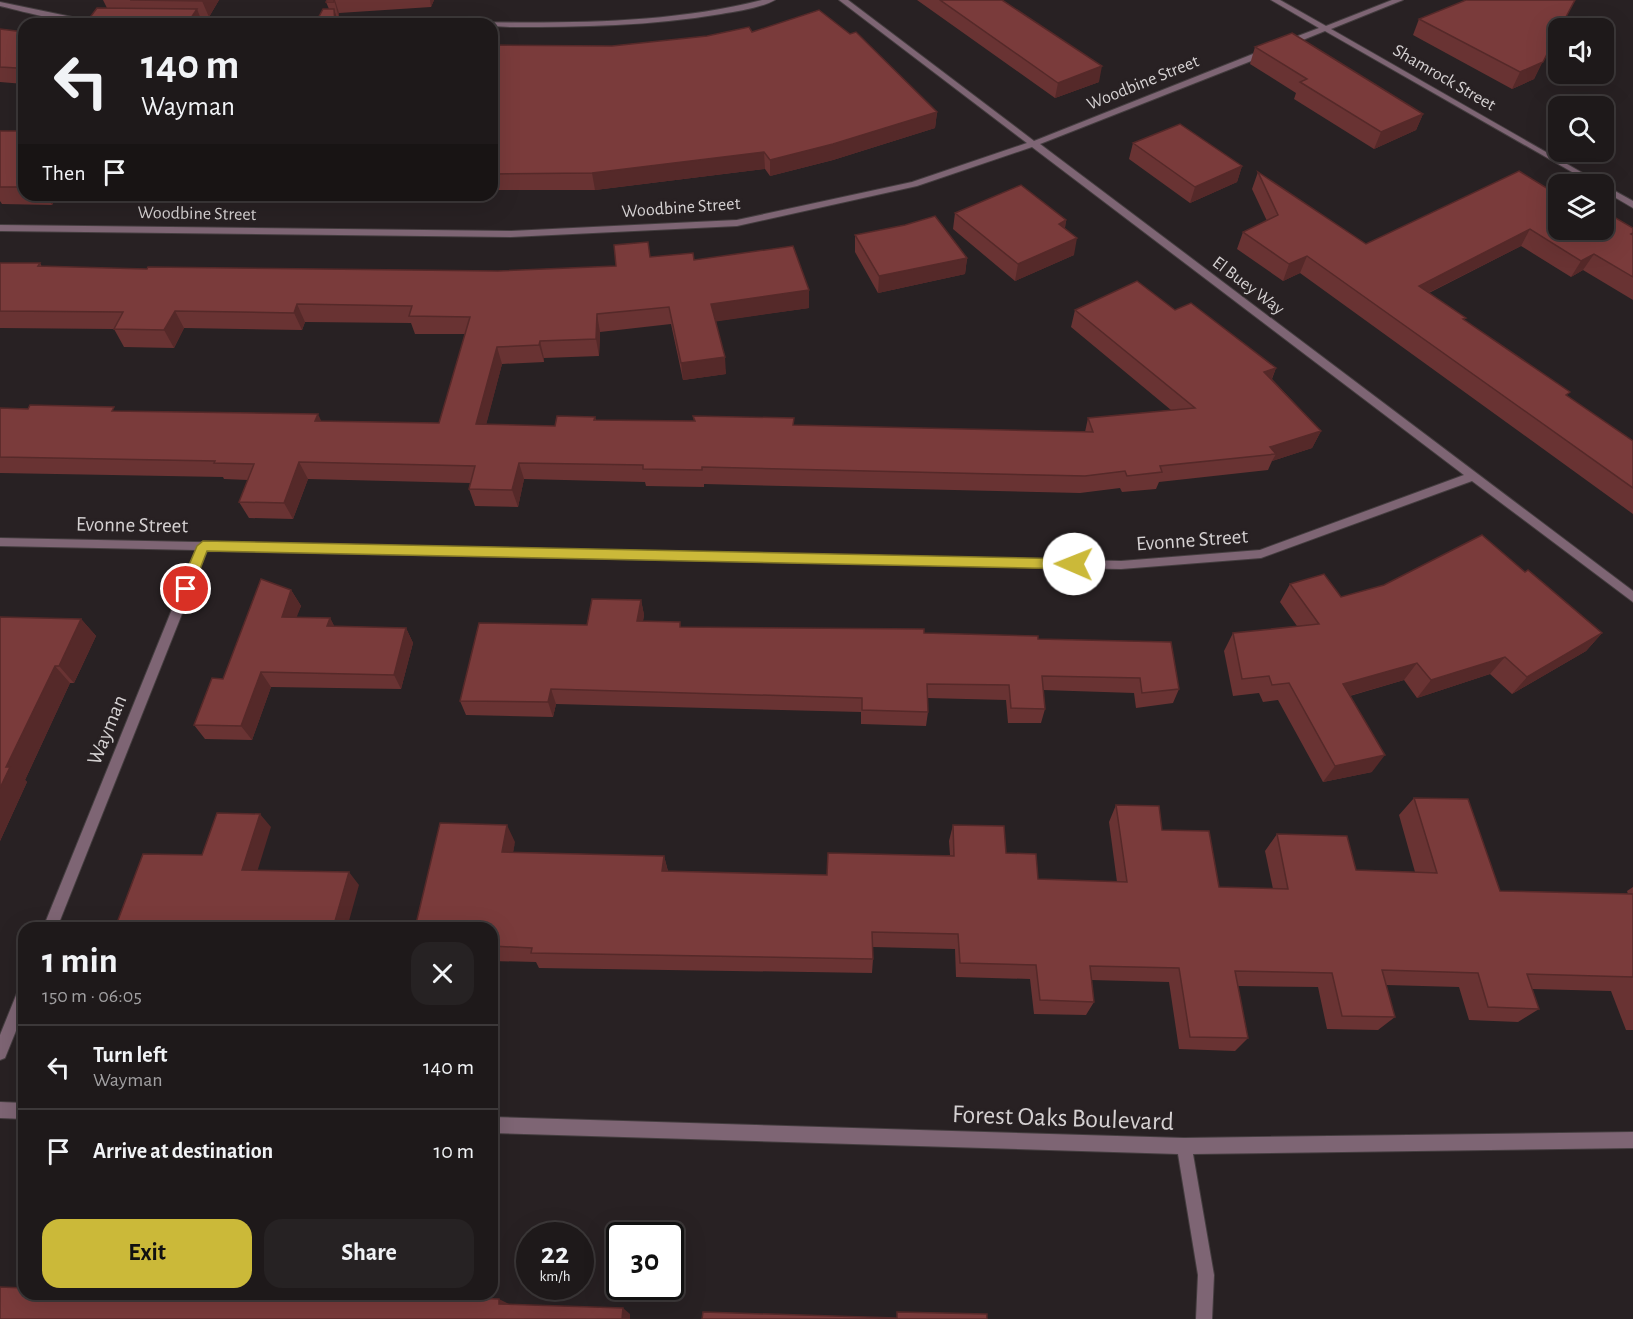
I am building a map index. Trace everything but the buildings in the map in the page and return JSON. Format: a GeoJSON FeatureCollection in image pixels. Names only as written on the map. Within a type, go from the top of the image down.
{"type":"FeatureCollection","features":[{"type":"Feature","properties":{"kind":"street"},"geometry":{"type":"LineString","coordinates":[[498,23],[594,24],[659,21],[741,9],[771,0]]}},
{"type":"Feature","properties":{"kind":"street","name":"El Buey Way"},"geometry":{"type":"LineString","coordinates":[[843,0],[1633,597]]}},
{"type":"Feature","properties":{"kind":"street","name":"Shamrock Street"},"geometry":{"type":"LineString","coordinates":[[1275,0],[1580,174]]}},
{"type":"Feature","properties":{"kind":"street"},"geometry":{"type":"LineString","coordinates":[[1282,46],[1399,0]]}},
{"type":"Feature","properties":{"kind":"street"},"geometry":{"type":"LineString","coordinates":[[0,4],[67,18]]}},
{"type":"Feature","properties":{"kind":"street","name":"Woodbine Street"},"geometry":{"type":"LineString","coordinates":[[0,228],[511,234],[737,223],[914,184],[1033,144],[1271,50]]}},
{"type":"Feature","properties":{"kind":"street"},"geometry":{"type":"LineString","coordinates":[[1614,194],[1633,205]]}},
{"type":"Feature","properties":{"kind":"street","name":"Evonne Street"},"geometry":{"type":"LineString","coordinates":[[0,542],[1121,565],[1260,554],[1473,476]]}},
{"type":"Feature","properties":{"kind":"street","name":"Wayman"},"geometry":{"type":"LineString","coordinates":[[52,922],[203,546]]}},
{"type":"Feature","properties":{"kind":"street"},"geometry":{"type":"LineString","coordinates":[[0,1053],[18,1008]]}},
{"type":"Feature","properties":{"kind":"street"},"geometry":{"type":"LineString","coordinates":[[0,1110],[18,1111]]}},
{"type":"Feature","properties":{"kind":"street","name":"Forest Oaks Boulevard"},"geometry":{"type":"LineString","coordinates":[[498,1125],[1184,1146],[1633,1140]]}},
{"type":"Feature","properties":{"kind":"street"},"geometry":{"type":"LineString","coordinates":[[1184,1146],[1206,1275],[1204,1319]]}},
{"type":"Feature","properties":{"kind":"route"},"geometry":{"type":"LineString","coordinates":[[186,589],[203,546],[1074,564]]}}]}
